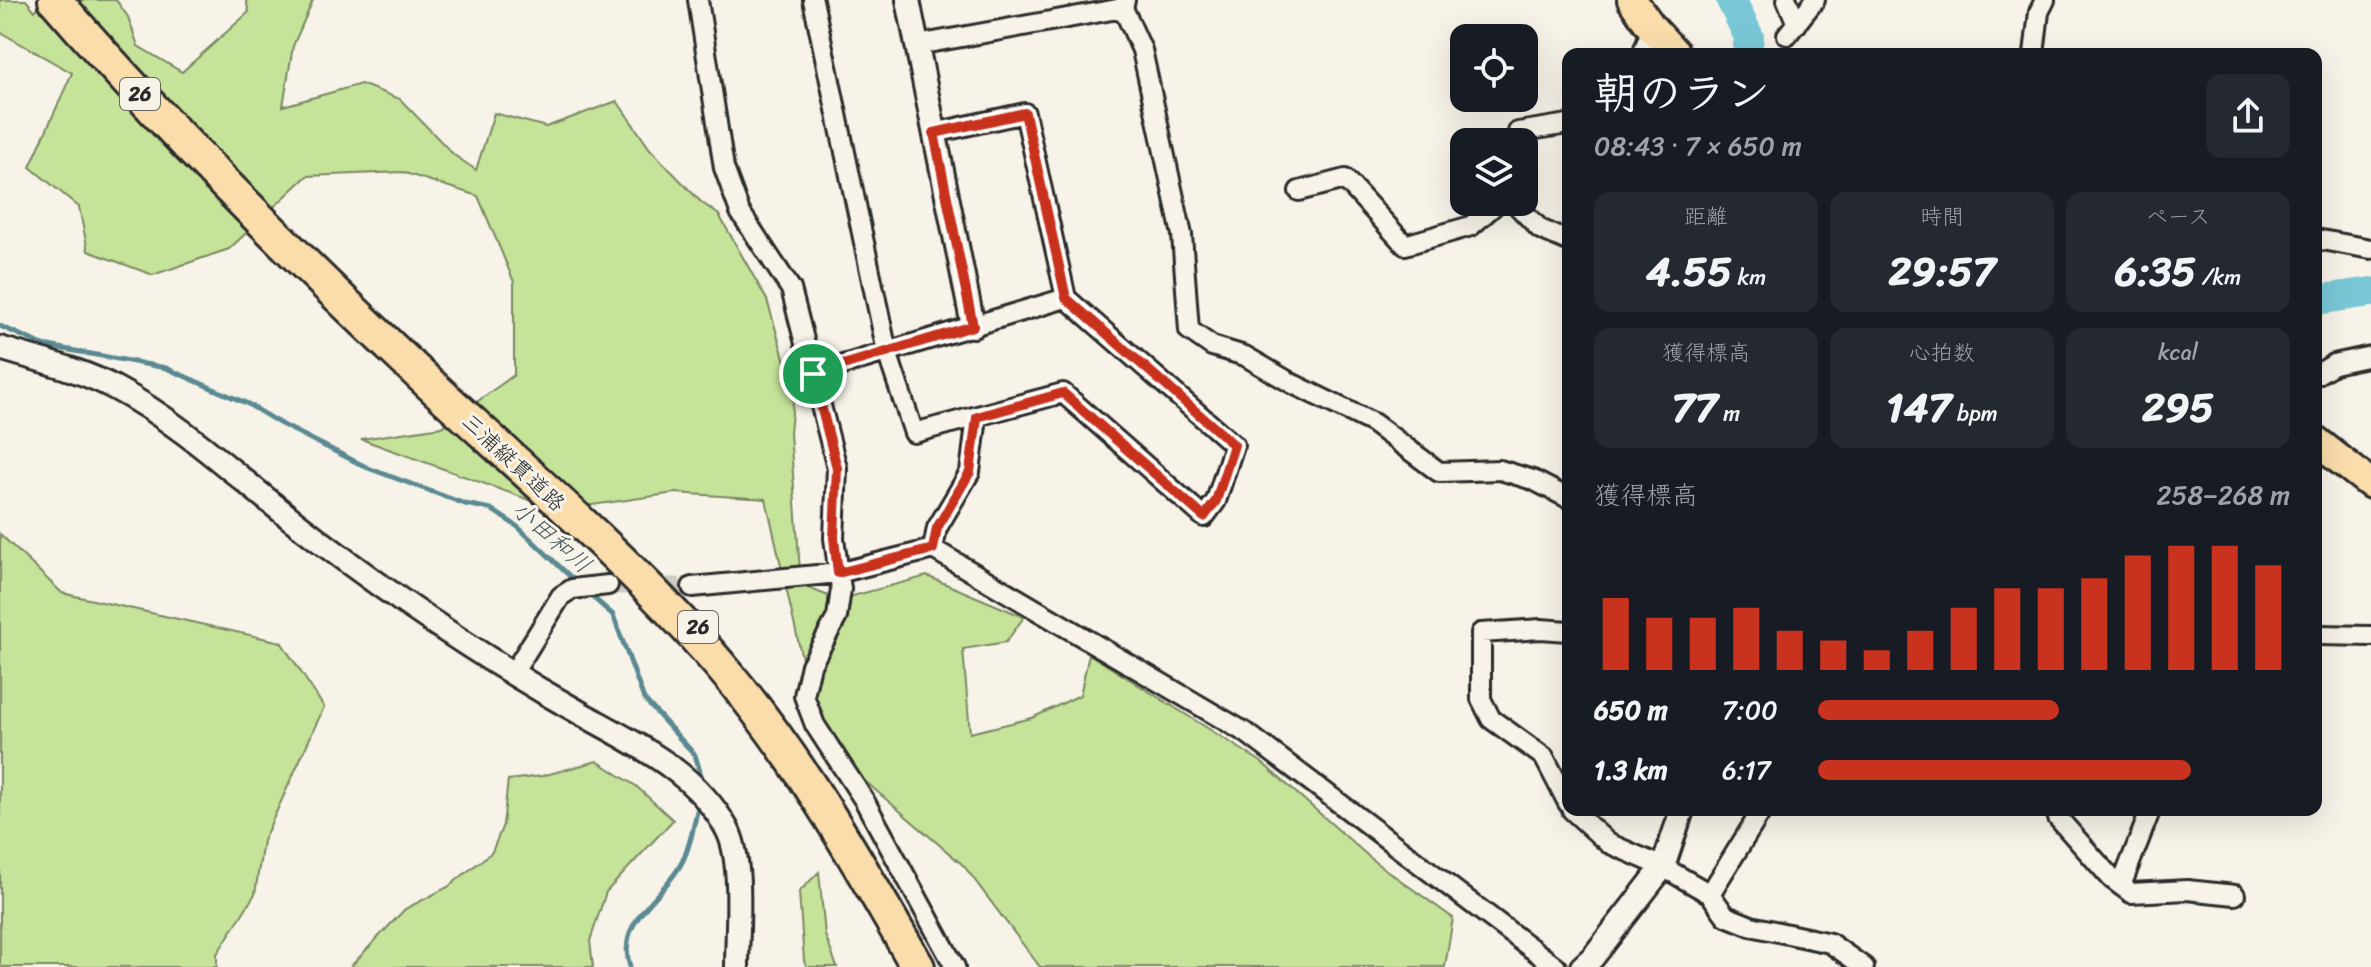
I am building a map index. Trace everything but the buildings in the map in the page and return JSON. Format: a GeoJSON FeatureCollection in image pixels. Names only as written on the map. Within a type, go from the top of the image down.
{"type":"FeatureCollection","features":[{"type":"Feature","properties":{"kind":"highway","name":"三浦縦貫道路"},"geometry":{"type":"LineString","coordinates":[[55,0],[231,181],[634,573],[734,681],[824,807],[918,967]]}},
{"type":"Feature","properties":{"kind":"highway","name":"三浦縦貫道路"},"geometry":{"type":"LineString","coordinates":[[68,0],[231,181]]}},
{"type":"Feature","properties":{"kind":"highway","name":"三浦縦貫道路"},"geometry":{"type":"LineString","coordinates":[[398,346],[652,578],[741,675],[833,802],[929,967]]}},
{"type":"Feature","properties":{"kind":"main road"},"geometry":{"type":"LineString","coordinates":[[1632,0],[1670,48]]}},
{"type":"Feature","properties":{"kind":"main road"},"geometry":{"type":"LineString","coordinates":[[2322,451],[2371,484]]}},
{"type":"Feature","properties":{"kind":"street"},"geometry":{"type":"LineString","coordinates":[[700,0],[724,168],[740,212],[791,289],[837,468],[834,538],[841,589],[837,617],[811,665],[804,696],[815,725],[864,800],[955,967]]}},
{"type":"Feature","properties":{"kind":"street"},"geometry":{"type":"LineString","coordinates":[[813,0],[887,352],[914,433],[1063,393],[1204,517],[1216,501],[1234,445],[1066,298],[1025,113],[934,133]]}},
{"type":"Feature","properties":{"kind":"street"},"geometry":{"type":"LineString","coordinates":[[909,0],[973,326]]}},
{"type":"Feature","properties":{"kind":"street"},"geometry":{"type":"LineString","coordinates":[[1787,0],[1792,30],[1815,0]]}},
{"type":"Feature","properties":{"kind":"street"},"geometry":{"type":"LineString","coordinates":[[2035,48],[2039,12],[2045,0]]}},
{"type":"Feature","properties":{"kind":"street"},"geometry":{"type":"LineString","coordinates":[[917,45],[1124,4],[1142,50],[1182,235],[1189,330],[1212,346],[1245,356],[1293,384],[1373,423],[1439,472],[1500,470],[1533,480],[1562,495]]}},
{"type":"Feature","properties":{"kind":"street"},"geometry":{"type":"LineString","coordinates":[[1644,48],[1652,28]]}},
{"type":"Feature","properties":{"kind":"street"},"geometry":{"type":"LineString","coordinates":[[1538,129],[1562,125]]}},
{"type":"Feature","properties":{"kind":"street"},"geometry":{"type":"LineString","coordinates":[[1299,191],[1345,179],[1405,245],[1471,226],[1482,216]]}},
{"type":"Feature","properties":{"kind":"street"},"geometry":{"type":"LineString","coordinates":[[1527,216],[1540,229],[1562,238]]}},
{"type":"Feature","properties":{"kind":"street"},"geometry":{"type":"LineString","coordinates":[[2322,240],[2371,249]]}},
{"type":"Feature","properties":{"kind":"street"},"geometry":{"type":"LineString","coordinates":[[813,374],[1066,298]]}},
{"type":"Feature","properties":{"kind":"street"},"geometry":{"type":"LineString","coordinates":[[0,348],[113,387],[152,411],[292,520],[512,675],[649,752],[692,783],[727,830],[737,857],[737,967]]}},
{"type":"Feature","properties":{"kind":"street"},"geometry":{"type":"LineString","coordinates":[[2322,371],[2334,364],[2371,356]]}},
{"type":"Feature","properties":{"kind":"street"},"geometry":{"type":"LineString","coordinates":[[933,549],[937,528],[970,472],[977,417]]}},
{"type":"Feature","properties":{"kind":"street"},"geometry":{"type":"LineString","coordinates":[[692,587],[838,573],[933,549],[1248,734],[1556,967]]}},
{"type":"Feature","properties":{"kind":"street"},"geometry":{"type":"LineString","coordinates":[[512,675],[561,596],[572,589],[608,585]]}},
{"type":"Feature","properties":{"kind":"street"},"geometry":{"type":"LineString","coordinates":[[1562,631],[1481,633],[1481,699],[1491,719],[1544,757],[1562,792]]}},
{"type":"Feature","properties":{"kind":"street"},"geometry":{"type":"LineString","coordinates":[[2322,635],[2371,636]]}},
{"type":"Feature","properties":{"kind":"street"},"geometry":{"type":"LineString","coordinates":[[1579,816],[1608,843],[1663,867],[1710,894],[1726,916],[1751,926],[1830,943],[1864,967]]}},
{"type":"Feature","properties":{"kind":"street"},"geometry":{"type":"LineString","coordinates":[[1582,967],[1663,867],[1680,816]]}},
{"type":"Feature","properties":{"kind":"street"},"geometry":{"type":"LineString","coordinates":[[1710,894],[1758,816]]}},
{"type":"Feature","properties":{"kind":"street"},"geometry":{"type":"LineString","coordinates":[[2058,816],[2121,886],[2131,893],[2187,890],[2235,895]]}},
{"type":"Feature","properties":{"kind":"street"},"geometry":{"type":"LineString","coordinates":[[2121,886],[2148,816]]}},
{"type":"Feature","properties":{"kind":"green space"},"geometry":{"type":"Polygon","coordinates":[[[0,0],[26,0],[35,11],[44,0],[116,0],[128,17],[138,46],[182,72],[249,12],[246,0],[313,0],[293,46],[283,106],[361,84],[400,99],[454,155],[476,170],[494,113],[546,127],[617,101],[650,149],[701,202],[719,215],[767,300],[794,392],[790,433],[801,585],[838,600],[927,576],[1024,617],[1006,642],[963,649],[970,733],[1032,718],[1080,695],[1089,654],[1260,761],[1375,862],[1453,918],[1445,967],[1040,967],[964,866],[832,753],[806,676],[766,499],[675,493],[557,510],[361,439],[442,427],[514,375],[514,282],[478,196],[402,172],[307,176],[229,249],[153,275],[88,251],[79,207],[30,167],[72,73],[0,32],[0,0]]]}},
{"type":"Feature","properties":{"kind":"green space"},"geometry":{"type":"Polygon","coordinates":[[[0,534],[62,593],[281,642],[324,707],[263,841],[255,894],[217,954],[217,967],[0,967],[0,534]]]}},
{"type":"Feature","properties":{"kind":"green space"},"geometry":{"type":"Polygon","coordinates":[[[597,761],[636,786],[673,820],[606,892],[590,941],[593,967],[350,967],[405,909],[448,887],[492,852],[503,825],[508,780],[542,776],[597,761]]]}},
{"type":"Feature","properties":{"kind":"green space"},"geometry":{"type":"Polygon","coordinates":[[[819,872],[825,935],[837,967],[807,967],[804,961],[799,892],[819,872]]]}},
{"type":"Feature","properties":{"kind":"waterway"},"geometry":{"type":"LineString","coordinates":[[1731,0],[1749,37],[1748,48]]}},
{"type":"Feature","properties":{"kind":"waterway"},"geometry":{"type":"LineString","coordinates":[[2322,299],[2371,292]]}},
{"type":"Feature","properties":{"kind":"waterway","name":"小田和川"},"geometry":{"type":"LineString","coordinates":[[0,326],[43,345],[166,368],[248,404],[368,468],[465,504],[491,509],[518,527],[578,584]]}},
{"type":"Feature","properties":{"kind":"waterway","name":"小田和川"},"geometry":{"type":"LineString","coordinates":[[588,593],[613,615],[644,699],[695,755],[704,785]]}},
{"type":"Feature","properties":{"kind":"waterway","name":"小田和川"},"geometry":{"type":"LineString","coordinates":[[630,967],[627,950],[629,936],[643,911],[681,864],[690,842],[699,803]]}},
{"type":"Feature","properties":{"kind":"tunnel"},"geometry":{"type":"LineString","coordinates":[[608,585],[692,587]]}},
{"type":"Feature","properties":{"kind":"route"},"geometry":{"type":"LineString","coordinates":[[1025,113],[1066,298],[1234,445],[1216,501],[1204,517],[1063,393],[977,417],[970,472],[937,528],[933,549],[838,573],[834,538],[837,468],[813,374],[973,326],[934,133],[1025,113]]}}]}
